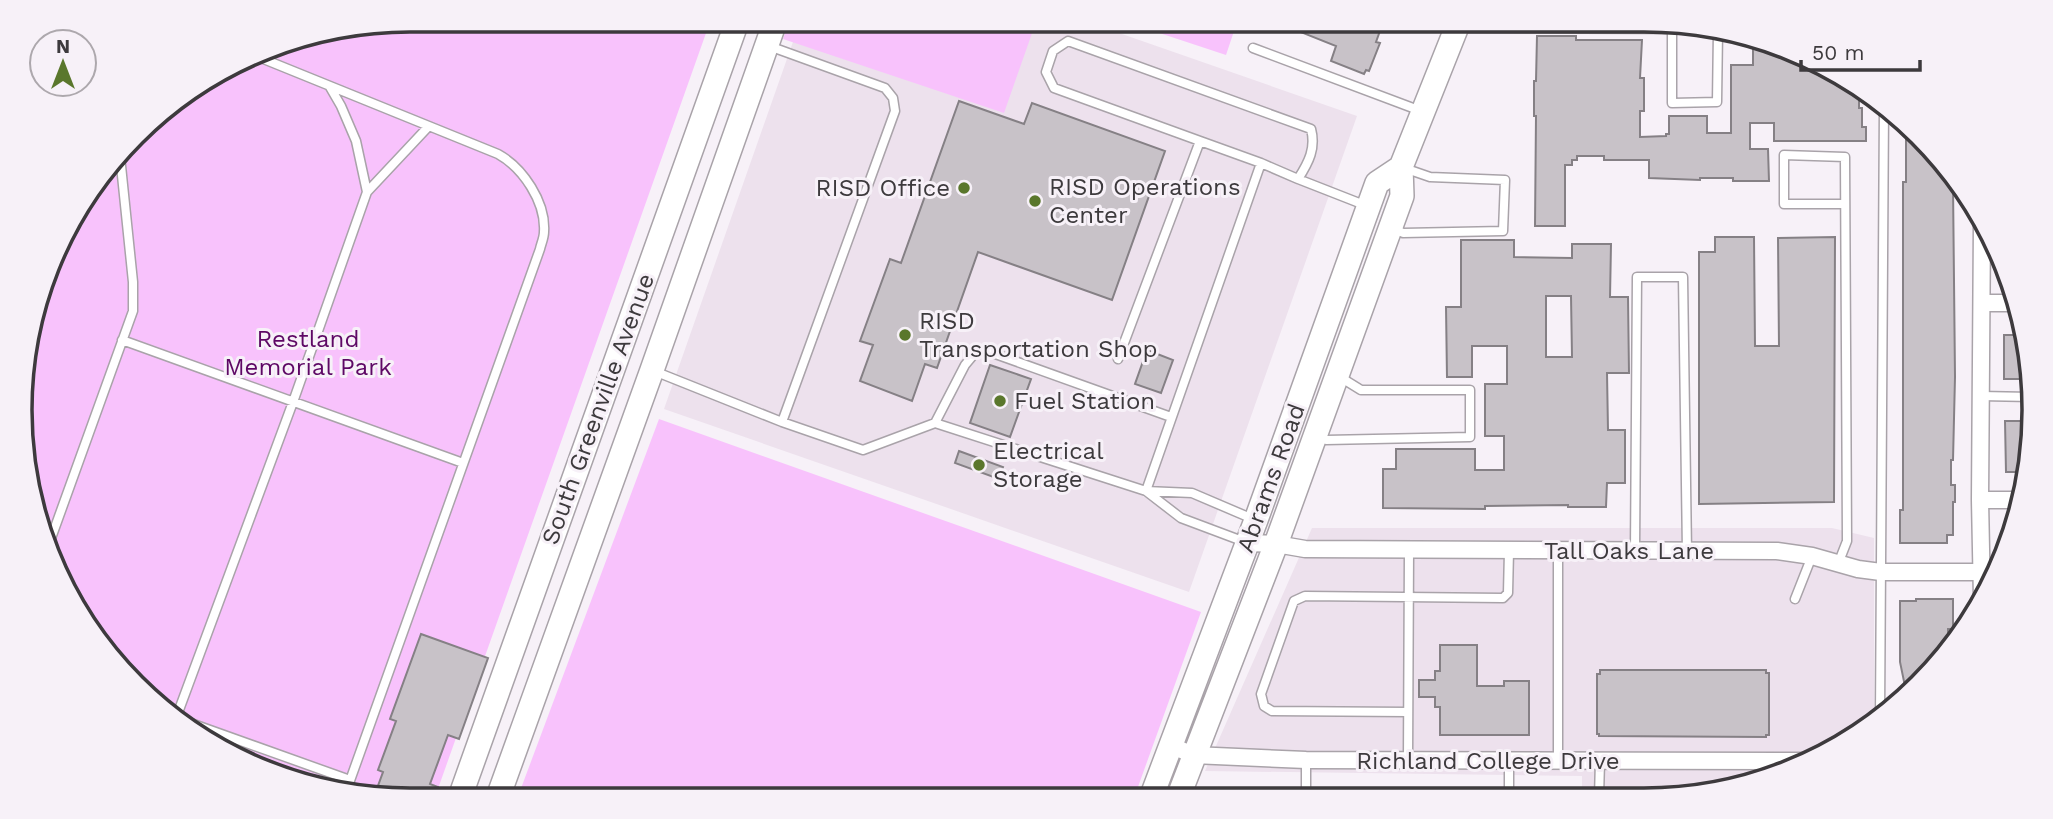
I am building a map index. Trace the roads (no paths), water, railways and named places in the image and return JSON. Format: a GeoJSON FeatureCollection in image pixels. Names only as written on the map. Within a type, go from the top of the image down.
{"type":"FeatureCollection","features":[{"type":"Feature","properties":{"kind":"main road","name":"South Greenville Avenue"},"geometry":{"type":"LineString","coordinates":[[463,788],[734,32]]}},
{"type":"Feature","properties":{"kind":"main road"},"geometry":{"type":"LineString","coordinates":[[746,32],[767,45]]}},
{"type":"Feature","properties":{"kind":"main road","name":"South Greenville Avenue"},"geometry":{"type":"LineString","coordinates":[[502,788],[772,32]]}},
{"type":"Feature","properties":{"kind":"main road","name":"Abrams Road"},"geometry":{"type":"LineString","coordinates":[[1181,788],[1276,544],[1391,227],[1402,196],[1402,167],[1455,32]]}},
{"type":"Feature","properties":{"kind":"main road","name":"Abrams Road"},"geometry":{"type":"LineString","coordinates":[[1155,788],[1256,520],[1377,183],[1402,167]]}},
{"type":"Feature","properties":{"kind":"main road"},"geometry":{"type":"LineString","coordinates":[[617,356],[652,370]]}},
{"type":"Feature","properties":{"kind":"street"},"geometry":{"type":"LineString","coordinates":[[1981,581],[1982,240]]}},
{"type":"Feature","properties":{"kind":"street"},"geometry":{"type":"LineString","coordinates":[[1982,303],[2006,303]]}},
{"type":"Feature","properties":{"kind":"street"},"geometry":{"type":"LineString","coordinates":[[1980,500],[2010,500]]}},
{"type":"Feature","properties":{"kind":"street"},"geometry":{"type":"LineString","coordinates":[[1256,520],[1276,544]]}},
{"type":"Feature","properties":{"kind":"street","name":"Tall Oaks Lane"},"geometry":{"type":"LineString","coordinates":[[1247,543],[1305,549],[1777,551],[1881,572],[1980,572]]}},
{"type":"Feature","properties":{"kind":"street","name":"Richland College Drive"},"geometry":{"type":"LineString","coordinates":[[1170,746],[1193,755],[1306,760],[1782,761]]}},
{"type":"Feature","properties":{"kind":"lane"},"geometry":{"type":"LineString","coordinates":[[1672,32],[1672,103],[1717,102],[1718,39]]}},
{"type":"Feature","properties":{"kind":"lane"},"geometry":{"type":"LineString","coordinates":[[1298,179],[1307,166],[1314,142],[1311,129],[1068,41],[1053,51],[1046,72],[1054,88],[1261,163],[1298,179],[1369,206]]}},
{"type":"Feature","properties":{"kind":"lane"},"geometry":{"type":"LineString","coordinates":[[767,45],[885,88],[893,98],[895,111],[782,422]]}},
{"type":"Feature","properties":{"kind":"lane"},"geometry":{"type":"LineString","coordinates":[[1253,48],[1423,112]]}},
{"type":"Feature","properties":{"kind":"lane"},"geometry":{"type":"LineString","coordinates":[[206,728],[350,780],[544,232],[542,218],[527,178],[498,154],[330,87],[269,58]]}},
{"type":"Feature","properties":{"kind":"lane"},"geometry":{"type":"LineString","coordinates":[[330,87],[356,141],[367,192]]}},
{"type":"Feature","properties":{"kind":"lane"},"geometry":{"type":"LineString","coordinates":[[1880,704],[1884,118]]}},
{"type":"Feature","properties":{"kind":"lane"},"geometry":{"type":"LineString","coordinates":[[176,706],[293,402],[367,192],[428,127]]}},
{"type":"Feature","properties":{"kind":"lane"},"geometry":{"type":"LineString","coordinates":[[1118,359],[1200,141]]}},
{"type":"Feature","properties":{"kind":"lane"},"geometry":{"type":"LineString","coordinates":[[1838,564],[1847,541],[1845,157],[1784,155],[1784,204],[1845,204]]}},
{"type":"Feature","properties":{"kind":"lane"},"geometry":{"type":"LineString","coordinates":[[1146,491],[1261,163]]}},
{"type":"Feature","properties":{"kind":"lane"},"geometry":{"type":"LineString","coordinates":[[53,533],[133,311],[134,297],[121,165]]}},
{"type":"Feature","properties":{"kind":"lane"},"geometry":{"type":"LineString","coordinates":[[1391,227],[1404,233],[1503,231],[1505,180],[1430,177],[1402,167]]}},
{"type":"Feature","properties":{"kind":"lane"},"geometry":{"type":"LineString","coordinates":[[1635,551],[1637,277],[1683,277],[1687,552]]}},
{"type":"Feature","properties":{"kind":"lane"},"geometry":{"type":"LineString","coordinates":[[122,340],[463,463]]}},
{"type":"Feature","properties":{"kind":"lane"},"geometry":{"type":"LineString","coordinates":[[935,423],[965,365],[975,352],[986,351],[1171,417]]}},
{"type":"Feature","properties":{"kind":"lane"},"geometry":{"type":"LineString","coordinates":[[652,370],[782,422],[863,450],[935,423],[1146,491],[1192,493],[1256,520]]}},
{"type":"Feature","properties":{"kind":"lane"},"geometry":{"type":"LineString","coordinates":[[1315,435],[1326,440],[1470,437],[1469,390],[1361,390],[1337,376]]}},
{"type":"Feature","properties":{"kind":"lane"},"geometry":{"type":"LineString","coordinates":[[1981,396],[2021,397]]}},
{"type":"Feature","properties":{"kind":"lane"},"geometry":{"type":"LineString","coordinates":[[1146,491],[1181,518],[1247,543]]}},
{"type":"Feature","properties":{"kind":"lane"},"geometry":{"type":"LineString","coordinates":[[1408,760],[1409,550]]}},
{"type":"Feature","properties":{"kind":"lane"},"geometry":{"type":"LineString","coordinates":[[1408,712],[1272,711],[1264,706],[1261,694],[1294,601],[1305,596],[1503,598],[1508,589],[1509,551]]}},
{"type":"Feature","properties":{"kind":"lane"},"geometry":{"type":"LineString","coordinates":[[1558,551],[1558,761]]}},
{"type":"Feature","properties":{"kind":"lane"},"geometry":{"type":"LineString","coordinates":[[1795,599],[1812,556]]}},
{"type":"Feature","properties":{"kind":"lane"},"geometry":{"type":"LineString","coordinates":[[1306,760],[1306,788]]}},
{"type":"Feature","properties":{"kind":"lane"},"geometry":{"type":"LineString","coordinates":[[1509,760],[1510,788]]}},
{"type":"Feature","properties":{"kind":"lane"},"geometry":{"type":"LineString","coordinates":[[1599,788],[1600,761]]}},
{"type":"Feature","properties":{"kind":"place","name":"RISD Office"},"geometry":{"type":"Point","coordinates":[964,188]}},
{"type":"Feature","properties":{"kind":"place","name":"RISD Operations Center"},"geometry":{"type":"Point","coordinates":[1035,201]}},
{"type":"Feature","properties":{"kind":"place","name":"RISD Transportation Shop"},"geometry":{"type":"Point","coordinates":[905,335]}},
{"type":"Feature","properties":{"kind":"place","name":"Fuel Station"},"geometry":{"type":"Point","coordinates":[1000,401]}},
{"type":"Feature","properties":{"kind":"place","name":"Electrical Storage"},"geometry":{"type":"Point","coordinates":[979,465]}},
{"type":"Feature","properties":{"kind":"park label","name":"Restland Memorial Park"},"geometry":{"type":"Point","coordinates":[308,353]}}]}
